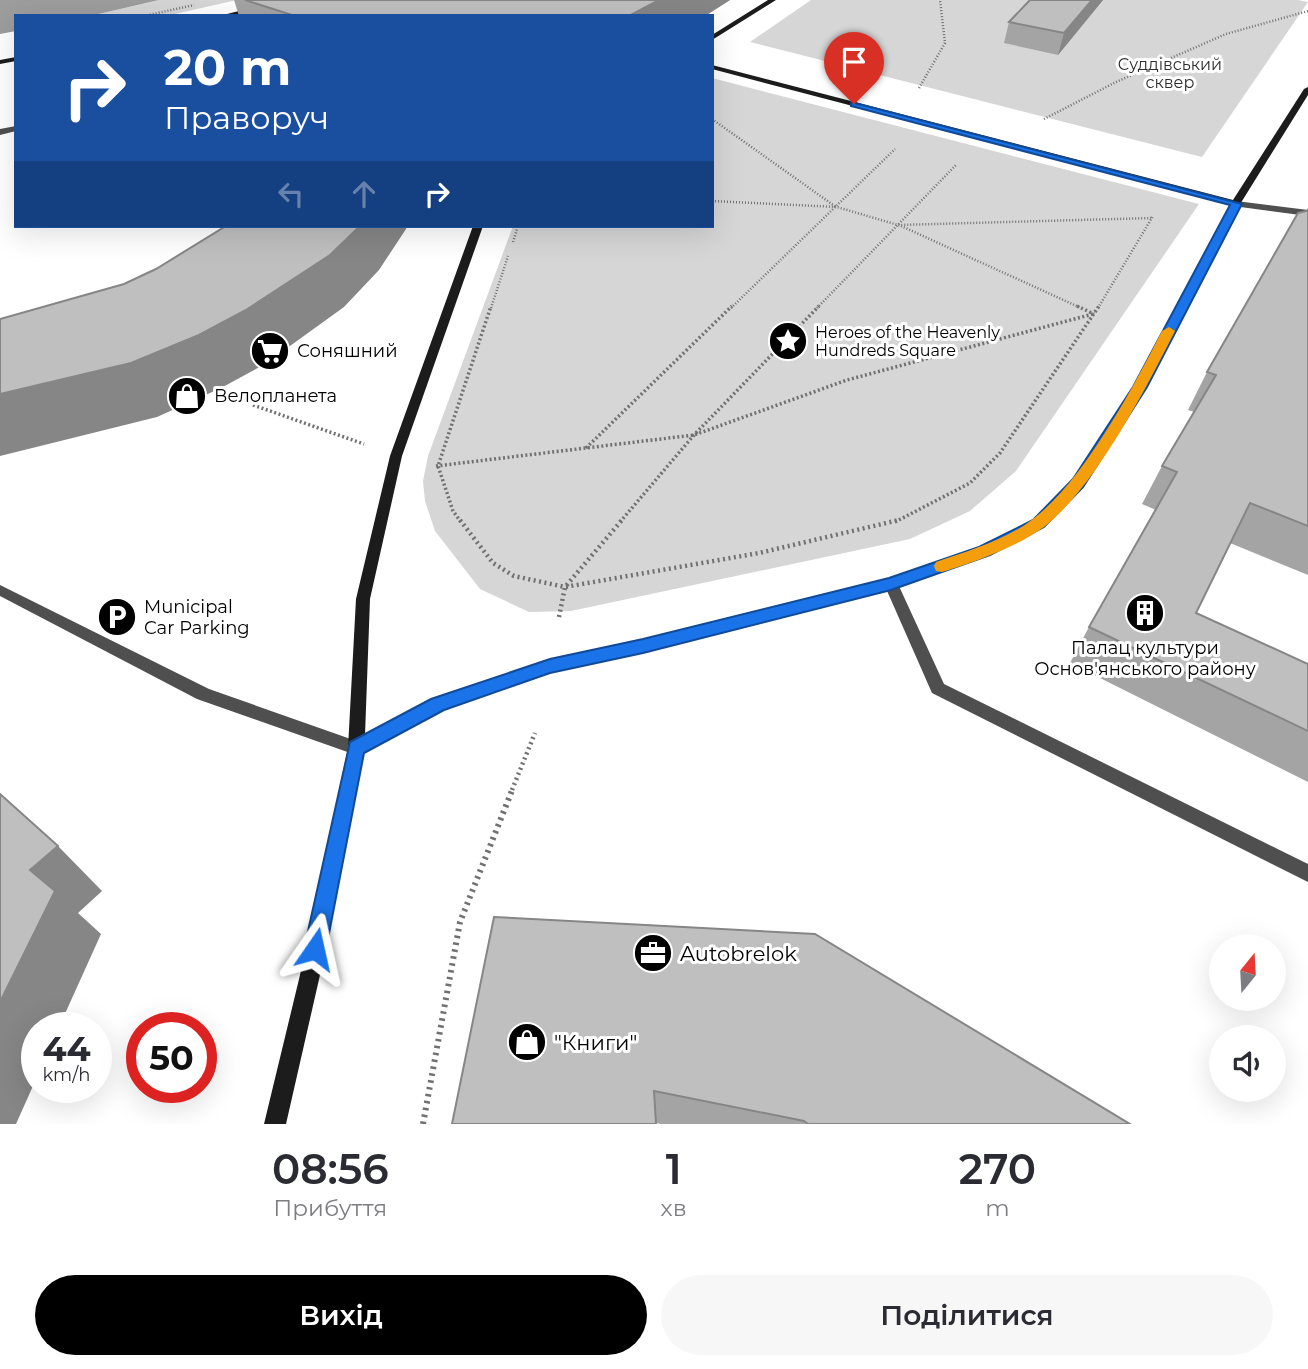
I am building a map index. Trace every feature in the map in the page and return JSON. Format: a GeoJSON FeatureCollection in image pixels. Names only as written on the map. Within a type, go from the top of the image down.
{"type":"FeatureCollection","features":[{"type":"Feature","properties":{"kind":"main road"},"geometry":{"type":"LineString","coordinates":[[714,37],[773,0]]}},
{"type":"Feature","properties":{"kind":"main road"},"geometry":{"type":"LineString","coordinates":[[231,14],[258,8]]}},
{"type":"Feature","properties":{"kind":"main road"},"geometry":{"type":"LineString","coordinates":[[714,68],[1236,204]]}},
{"type":"Feature","properties":{"kind":"main road"},"geometry":{"type":"LineString","coordinates":[[356,748],[438,705],[550,666],[643,646],[891,584],[985,551],[1038,523],[1078,483],[1140,387],[1236,204],[1308,89]]}},
{"type":"Feature","properties":{"kind":"main road"},"geometry":{"type":"LineString","coordinates":[[275,1124],[310,975],[356,748],[363,599],[396,456],[477,228]]}},
{"type":"Feature","properties":{"kind":"street"},"geometry":{"type":"LineString","coordinates":[[1236,204],[1308,213]]}},
{"type":"Feature","properties":{"kind":"street"},"geometry":{"type":"LineString","coordinates":[[891,584],[938,688],[1308,873]]}},
{"type":"Feature","properties":{"kind":"street"},"geometry":{"type":"LineString","coordinates":[[0,590],[203,694],[356,748]]}},
{"type":"Feature","properties":{"kind":"path"},"geometry":{"type":"LineString","coordinates":[[914,98],[945,43],[940,0]]}},
{"type":"Feature","properties":{"kind":"path"},"geometry":{"type":"LineString","coordinates":[[153,14],[204,2]]}},
{"type":"Feature","properties":{"kind":"path"},"geometry":{"type":"LineString","coordinates":[[1039,121],[1116,82],[1226,34],[1308,11]]}},
{"type":"Feature","properties":{"kind":"path"},"geometry":{"type":"LineString","coordinates":[[714,120],[837,207]]}},
{"type":"Feature","properties":{"kind":"path"},"geometry":{"type":"LineString","coordinates":[[585,449],[894,149]]}},
{"type":"Feature","properties":{"kind":"path"},"geometry":{"type":"LineString","coordinates":[[559,617],[565,587],[694,435],[956,165]]}},
{"type":"Feature","properties":{"kind":"path"},"geometry":{"type":"LineString","coordinates":[[714,201],[837,207],[898,225],[1095,314]]}},
{"type":"Feature","properties":{"kind":"path"},"geometry":{"type":"LineString","coordinates":[[517,228],[438,466],[453,511],[493,563],[514,576],[565,587],[759,553],[895,522],[970,483],[1000,453],[1095,314],[1158,207]]}},
{"type":"Feature","properties":{"kind":"path"},"geometry":{"type":"LineString","coordinates":[[898,225],[1152,218]]}},
{"type":"Feature","properties":{"kind":"path"},"geometry":{"type":"LineString","coordinates":[[253,405],[396,456],[438,466],[694,435],[847,380],[1095,314]]}},
{"type":"Feature","properties":{"kind":"path"},"geometry":{"type":"LineString","coordinates":[[423,1124],[460,922],[535,733]]}},
{"type":"Feature","properties":{"kind":"green space"},"geometry":{"type":"Polygon","coordinates":[[[159,0],[237,0],[175,14],[99,14],[159,0]]]}},
{"type":"Feature","properties":{"kind":"green space","name":"Суддівський сквер"},"geometry":{"type":"Polygon","coordinates":[[[811,0],[1308,2],[1202,157],[750,42],[811,0]]]}},
{"type":"Feature","properties":{"kind":"green space","name":"Heroes of the Heavenly Hundreds Square"},"geometry":{"type":"Polygon","coordinates":[[[714,79],[1199,204],[1016,471],[970,511],[910,539],[571,611],[529,612],[480,589],[435,531],[425,501],[423,481],[428,456],[512,228],[714,228],[714,79]]]}},
{"type":"Feature","properties":{"kind":"shaded area"},"geometry":{"type":"Polygon","coordinates":[[[0,0],[159,0],[99,14],[14,14],[14,31],[0,34],[0,0]]]}},
{"type":"Feature","properties":{"kind":"building"},"geometry":{"type":"Polygon","coordinates":[[[245,0],[659,0],[633,14],[289,14],[245,0]]]}},
{"type":"Feature","properties":{"kind":"building"},"geometry":{"type":"Polygon","coordinates":[[[1030,0],[1092,0],[1064,33],[1009,22],[1030,0]]]}},
{"type":"Feature","properties":{"kind":"building"},"geometry":{"type":"Polygon","coordinates":[[[1308,209],[1308,526],[1250,503],[1196,613],[1308,664],[1308,731],[1089,627],[1177,472],[1162,466],[1216,375],[1207,372],[1298,213],[1308,209]]]}},
{"type":"Feature","properties":{"kind":"building"},"geometry":{"type":"Polygon","coordinates":[[[223,228],[358,228],[330,255],[246,310],[199,335],[131,363],[0,394],[0,319],[124,284],[156,269],[223,228]]]}},
{"type":"Feature","properties":{"kind":"building"},"geometry":{"type":"Polygon","coordinates":[[[0,794],[58,846],[30,870],[55,891],[0,1002],[0,794]]]}},
{"type":"Feature","properties":{"kind":"building"},"geometry":{"type":"Polygon","coordinates":[[[494,917],[815,934],[1130,1124],[808,1124],[654,1091],[656,1124],[452,1124],[494,917]]]}},
{"type":"Feature","properties":{"kind":"slow traffic"},"geometry":{"type":"LineString","coordinates":[[942,566],[985,551],[1038,523],[1078,483],[1140,387],[1169,331]]}},
{"type":"Feature","properties":{"kind":"place","name":"Heroes of the Heavenly Hundreds Square"},"geometry":{"type":"Point","coordinates":[788,341]}},
{"type":"Feature","properties":{"kind":"place","name":"Соняшний"},"geometry":{"type":"Point","coordinates":[270,351]}},
{"type":"Feature","properties":{"kind":"place","name":"Велопланета"},"geometry":{"type":"Point","coordinates":[187,396]}},
{"type":"Feature","properties":{"kind":"place","name":"Палац культури Основ'янського району"},"geometry":{"type":"Point","coordinates":[1145,613]}},
{"type":"Feature","properties":{"kind":"place","name":"Municipal Car Parking"},"geometry":{"type":"Point","coordinates":[117,617]}},
{"type":"Feature","properties":{"kind":"place","name":"Autobrelok"},"geometry":{"type":"Point","coordinates":[653,953]}},
{"type":"Feature","properties":{"kind":"place","name":"\"Книги\""},"geometry":{"type":"Point","coordinates":[527,1042]}},
{"type":"Feature","properties":{"kind":"route"},"geometry":{"type":"LineString","coordinates":[[315,949],[356,748],[438,705],[550,666],[643,646],[891,584],[985,551],[1038,523],[1078,483],[1140,387],[1224,222],[1236,204],[854,104]]}}]}
